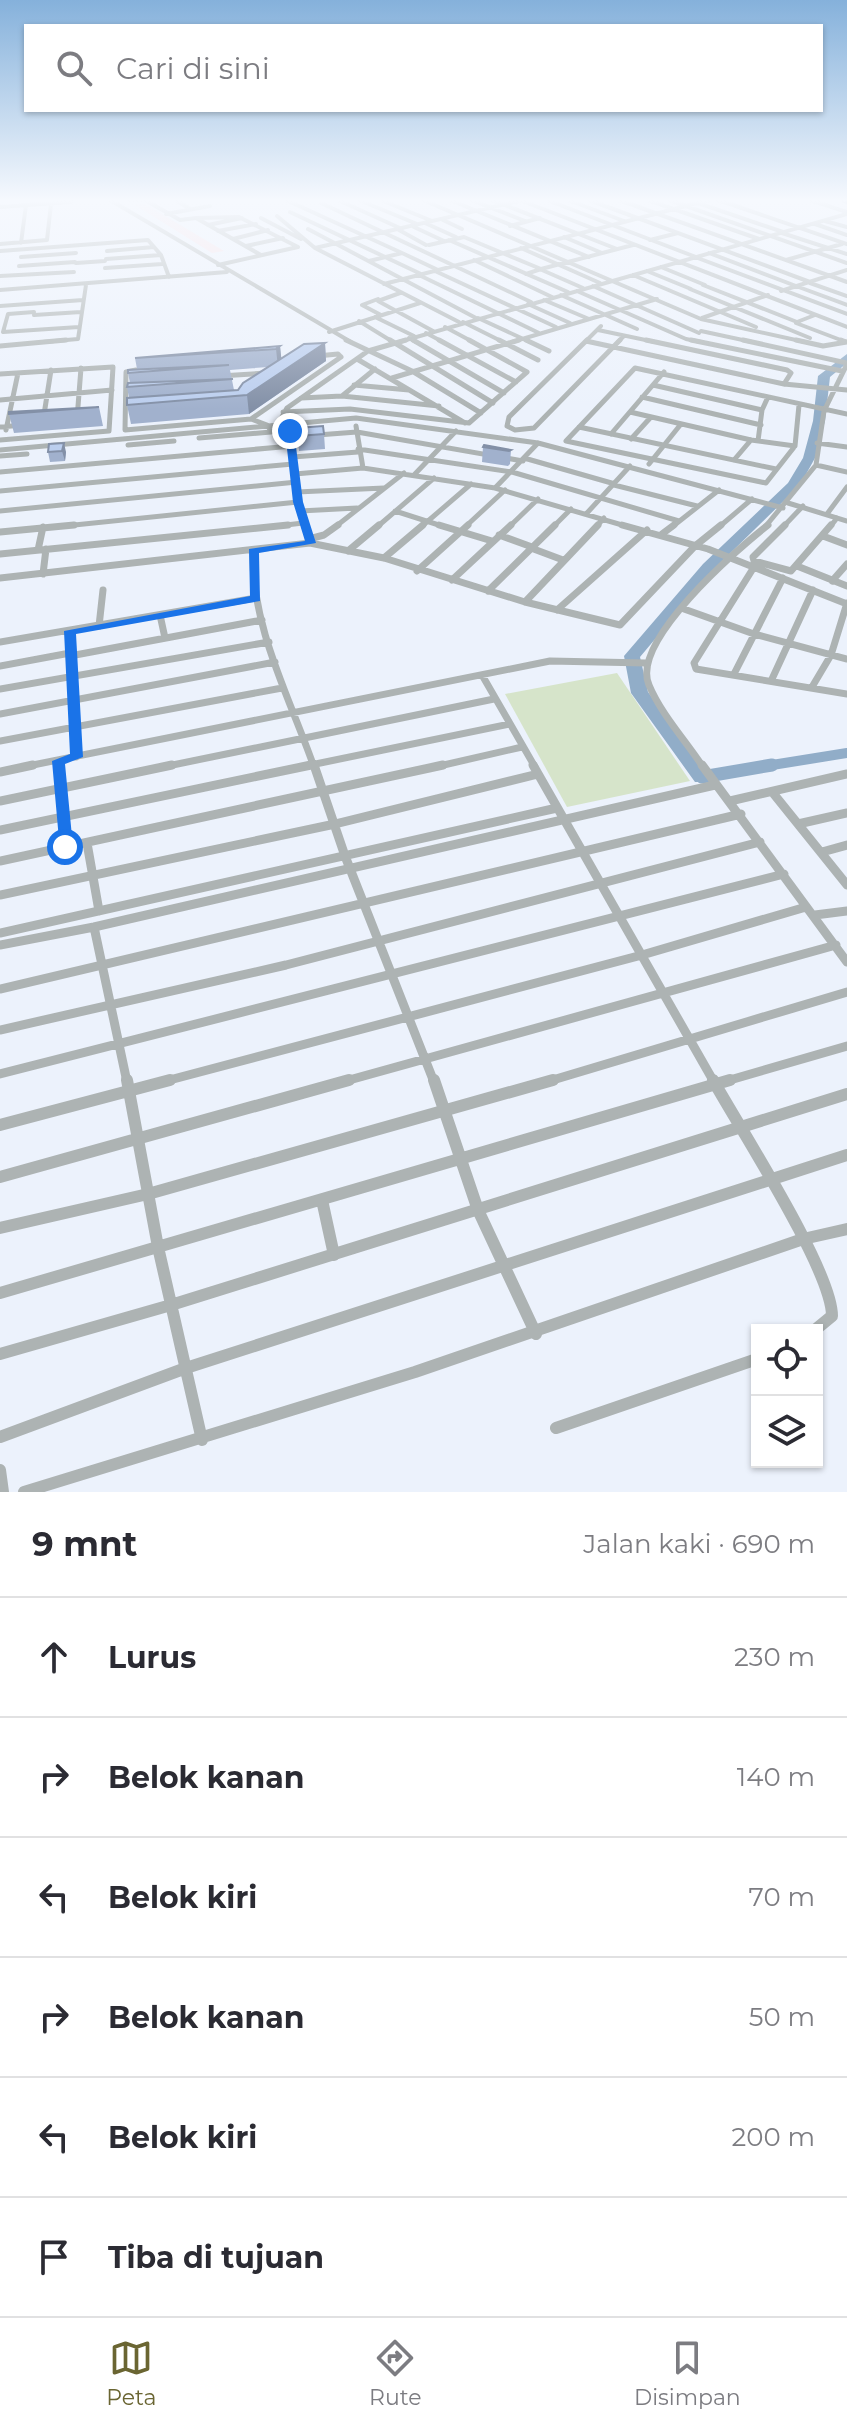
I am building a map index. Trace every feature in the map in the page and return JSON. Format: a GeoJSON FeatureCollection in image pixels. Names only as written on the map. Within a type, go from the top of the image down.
{"type":"FeatureCollection","features":[{"type":"Feature","properties":{"kind":"street"},"geometry":{"type":"LineString","coordinates":[[16,275],[18,270]]}},
{"type":"Feature","properties":{"kind":"street"},"geometry":{"type":"LineString","coordinates":[[105,270],[105,282]]}},
{"type":"Feature","properties":{"kind":"street"},"geometry":{"type":"LineString","coordinates":[[165,270],[169,277]]}},
{"type":"Feature","properties":{"kind":"street"},"geometry":{"type":"LineString","coordinates":[[224,270],[329,332],[412,371],[481,413]]}},
{"type":"Feature","properties":{"kind":"street"},"geometry":{"type":"LineString","coordinates":[[356,270],[538,360]]}},
{"type":"Feature","properties":{"kind":"street"},"geometry":{"type":"LineString","coordinates":[[385,270],[477,318],[549,351]]}},
{"type":"Feature","properties":{"kind":"street"},"geometry":{"type":"LineString","coordinates":[[412,270],[539,333]]}},
{"type":"Feature","properties":{"kind":"street"},"geometry":{"type":"LineString","coordinates":[[384,284],[436,270],[557,327]]}},
{"type":"Feature","properties":{"kind":"street"},"geometry":{"type":"LineString","coordinates":[[464,270],[571,324]]}},
{"type":"Feature","properties":{"kind":"street"},"geometry":{"type":"LineString","coordinates":[[495,270],[553,297]]}},
{"type":"Feature","properties":{"kind":"street"},"geometry":{"type":"LineString","coordinates":[[516,270],[568,292]]}},
{"type":"Feature","properties":{"kind":"street"},"geometry":{"type":"LineString","coordinates":[[526,274],[539,270]]}},
{"type":"Feature","properties":{"kind":"street"},"geometry":{"type":"LineString","coordinates":[[542,270],[621,311],[694,341],[835,370]]}},
{"type":"Feature","properties":{"kind":"street"},"geometry":{"type":"LineString","coordinates":[[569,270],[602,283]]}},
{"type":"Feature","properties":{"kind":"street"},"geometry":{"type":"LineString","coordinates":[[588,270],[711,322],[766,332],[816,315]]}},
{"type":"Feature","properties":{"kind":"street"},"geometry":{"type":"LineString","coordinates":[[278,424],[282,412],[368,351],[651,270]]}},
{"type":"Feature","properties":{"kind":"street"},"geometry":{"type":"LineString","coordinates":[[666,270],[847,342]]}},
{"type":"Feature","properties":{"kind":"street"},"geometry":{"type":"LineString","coordinates":[[698,270],[847,327]]}},
{"type":"Feature","properties":{"kind":"street"},"geometry":{"type":"LineString","coordinates":[[728,270],[847,314]]}},
{"type":"Feature","properties":{"kind":"street"},"geometry":{"type":"LineString","coordinates":[[739,274],[753,270],[847,305]]}},
{"type":"Feature","properties":{"kind":"street"},"geometry":{"type":"LineString","coordinates":[[776,270],[847,296]]}},
{"type":"Feature","properties":{"kind":"street"},"geometry":{"type":"LineString","coordinates":[[812,270],[847,282]]}},
{"type":"Feature","properties":{"kind":"street"},"geometry":{"type":"LineString","coordinates":[[647,271],[829,346]]}},
{"type":"Feature","properties":{"kind":"street"},"geometry":{"type":"LineString","coordinates":[[701,319],[766,295],[847,271]]}},
{"type":"Feature","properties":{"kind":"street"},"geometry":{"type":"LineString","coordinates":[[0,276],[74,272],[71,286]]}},
{"type":"Feature","properties":{"kind":"street"},"geometry":{"type":"LineString","coordinates":[[0,290],[228,272]]}},
{"type":"Feature","properties":{"kind":"street"},"geometry":{"type":"LineString","coordinates":[[633,275],[777,336],[829,346],[847,342]]}},
{"type":"Feature","properties":{"kind":"street"},"geometry":{"type":"LineString","coordinates":[[676,293],[723,279]]}},
{"type":"Feature","properties":{"kind":"street"},"geometry":{"type":"LineString","coordinates":[[0,346],[79,338],[86,285]]}},
{"type":"Feature","properties":{"kind":"street"},"geometry":{"type":"LineString","coordinates":[[592,286],[700,332],[846,363]]}},
{"type":"Feature","properties":{"kind":"street"},"geometry":{"type":"LineString","coordinates":[[438,298],[472,289]]}},
{"type":"Feature","properties":{"kind":"street"},"geometry":{"type":"LineString","coordinates":[[400,293],[362,305],[504,393]]}},
{"type":"Feature","properties":{"kind":"street"},"geometry":{"type":"LineString","coordinates":[[561,295],[637,329]]}},
{"type":"Feature","properties":{"kind":"street"},"geometry":{"type":"LineString","coordinates":[[378,299],[433,331]]}},
{"type":"Feature","properties":{"kind":"street"},"geometry":{"type":"LineString","coordinates":[[544,299],[589,319]]}},
{"type":"Feature","properties":{"kind":"street"},"geometry":{"type":"LineString","coordinates":[[392,378],[657,299]]}},
{"type":"Feature","properties":{"kind":"street"},"geometry":{"type":"LineString","coordinates":[[0,306],[83,300]]}},
{"type":"Feature","properties":{"kind":"street"},"geometry":{"type":"LineString","coordinates":[[30,331],[35,303]]}},
{"type":"Feature","properties":{"kind":"street"},"geometry":{"type":"LineString","coordinates":[[329,332],[420,303]]}},
{"type":"Feature","properties":{"kind":"street"},"geometry":{"type":"LineString","coordinates":[[833,309],[847,305]]}},
{"type":"Feature","properties":{"kind":"street"},"geometry":{"type":"LineString","coordinates":[[79,327],[5,333],[2,326],[8,314],[81,312]]}},
{"type":"Feature","properties":{"kind":"street"},"geometry":{"type":"LineString","coordinates":[[61,329],[63,314]]}},
{"type":"Feature","properties":{"kind":"street"},"geometry":{"type":"LineString","coordinates":[[359,321],[493,403]]}},
{"type":"Feature","properties":{"kind":"street"},"geometry":{"type":"LineString","coordinates":[[694,341],[711,322]]}},
{"type":"Feature","properties":{"kind":"street"},"geometry":{"type":"LineString","coordinates":[[282,412],[350,409],[466,423],[527,372],[445,327]]}},
{"type":"Feature","properties":{"kind":"street"},"geometry":{"type":"LineString","coordinates":[[624,336],[534,428],[515,430],[507,426],[509,417],[599,328],[787,370],[791,373],[784,384]]}},
{"type":"Feature","properties":{"kind":"street"},"geometry":{"type":"LineString","coordinates":[[426,333],[516,382]]}},
{"type":"Feature","properties":{"kind":"street"},"geometry":{"type":"LineString","coordinates":[[759,354],[777,336]]}},
{"type":"Feature","properties":{"kind":"street"},"geometry":{"type":"LineString","coordinates":[[586,341],[784,384],[847,390]]}},
{"type":"Feature","properties":{"kind":"street"},"geometry":{"type":"LineString","coordinates":[[259,423],[342,355],[305,357]]}},
{"type":"Feature","properties":{"kind":"street"},"geometry":{"type":"LineString","coordinates":[[357,359],[466,423]]}},
{"type":"Feature","properties":{"kind":"street"},"geometry":{"type":"LineString","coordinates":[[846,363],[835,370],[820,410],[816,465],[783,506],[727,556],[651,647],[642,663],[648,684],[710,777],[741,814],[847,961]]}},
{"type":"Feature","properties":{"kind":"street"},"geometry":{"type":"LineString","coordinates":[[0,374],[111,366],[112,390],[107,431],[2,446]]}},
{"type":"Feature","properties":{"kind":"street"},"geometry":{"type":"LineString","coordinates":[[77,420],[81,368]]}},
{"type":"Feature","properties":{"kind":"street"},"geometry":{"type":"LineString","coordinates":[[145,369],[126,371],[125,430],[259,423],[278,424],[290,430],[356,425],[441,446],[524,460],[697,506]]}},
{"type":"Feature","properties":{"kind":"street"},"geometry":{"type":"LineString","coordinates":[[342,396],[375,369]]}},
{"type":"Feature","properties":{"kind":"street"},"geometry":{"type":"LineString","coordinates":[[799,405],[795,446],[766,483],[758,484],[566,441],[632,369],[664,372],[847,414]]}},
{"type":"Feature","properties":{"kind":"street"},"geometry":{"type":"LineString","coordinates":[[43,423],[51,370]]}},
{"type":"Feature","properties":{"kind":"street"},"geometry":{"type":"LineString","coordinates":[[207,377],[279,372],[269,379]]}},
{"type":"Feature","properties":{"kind":"street"},"geometry":{"type":"LineString","coordinates":[[611,434],[664,372]]}},
{"type":"Feature","properties":{"kind":"street"},"geometry":{"type":"LineString","coordinates":[[2,446],[3,427],[18,373]]}},
{"type":"Feature","properties":{"kind":"street"},"geometry":{"type":"LineString","coordinates":[[237,375],[239,388]]}},
{"type":"Feature","properties":{"kind":"street"},"geometry":{"type":"LineString","coordinates":[[311,378],[324,381]]}},
{"type":"Feature","properties":{"kind":"street"},"geometry":{"type":"LineString","coordinates":[[124,383],[138,382]]}},
{"type":"Feature","properties":{"kind":"street"},"geometry":{"type":"LineString","coordinates":[[354,385],[416,391]]}},
{"type":"Feature","properties":{"kind":"street"},"geometry":{"type":"LineString","coordinates":[[653,385],[762,410]]}},
{"type":"Feature","properties":{"kind":"street"},"geometry":{"type":"LineString","coordinates":[[0,400],[112,390]]}},
{"type":"Feature","properties":{"kind":"street"},"geometry":{"type":"LineString","coordinates":[[124,397],[139,396]]}},
{"type":"Feature","properties":{"kind":"street"},"geometry":{"type":"LineString","coordinates":[[300,398],[342,396],[439,406]]}},
{"type":"Feature","properties":{"kind":"street"},"geometry":{"type":"LineString","coordinates":[[642,397],[761,425]]}},
{"type":"Feature","properties":{"kind":"street"},"geometry":{"type":"LineString","coordinates":[[734,460],[754,440],[768,397]]}},
{"type":"Feature","properties":{"kind":"street"},"geometry":{"type":"LineString","coordinates":[[124,412],[138,411]]}},
{"type":"Feature","properties":{"kind":"street"},"geometry":{"type":"LineString","coordinates":[[242,411],[259,423]]}},
{"type":"Feature","properties":{"kind":"street"},"geometry":{"type":"LineString","coordinates":[[630,412],[795,446]]}},
{"type":"Feature","properties":{"kind":"street"},"geometry":{"type":"LineString","coordinates":[[631,439],[651,417]]}},
{"type":"Feature","properties":{"kind":"street"},"geometry":{"type":"LineString","coordinates":[[99,419],[110,418]]}},
{"type":"Feature","properties":{"kind":"street"},"geometry":{"type":"LineString","coordinates":[[65,421],[88,420]]}},
{"type":"Feature","properties":{"kind":"street"},"geometry":{"type":"LineString","coordinates":[[3,427],[54,422]]}},
{"type":"Feature","properties":{"kind":"street"},"geometry":{"type":"LineString","coordinates":[[2,446],[259,423],[290,430],[356,425],[456,431],[538,443],[755,500],[783,506],[803,506],[847,521]]}},
{"type":"Feature","properties":{"kind":"street"},"geometry":{"type":"LineString","coordinates":[[643,470],[681,424]]}},
{"type":"Feature","properties":{"kind":"street"},"geometry":{"type":"LineString","coordinates":[[356,425],[363,468]]}},
{"type":"Feature","properties":{"kind":"street"},"geometry":{"type":"LineString","coordinates":[[579,427],[776,469]]}},
{"type":"Feature","properties":{"kind":"street"},"geometry":{"type":"LineString","coordinates":[[290,430],[298,502],[310,541]]}},
{"type":"Feature","properties":{"kind":"street"},"geometry":{"type":"LineString","coordinates":[[509,440],[515,430]]}},
{"type":"Feature","properties":{"kind":"street"},"geometry":{"type":"LineString","coordinates":[[414,475],[456,431]]}},
{"type":"Feature","properties":{"kind":"street"},"geometry":{"type":"LineString","coordinates":[[495,488],[538,443]]}},
{"type":"Feature","properties":{"kind":"street"},"geometry":{"type":"LineString","coordinates":[[817,443],[847,447]]}},
{"type":"Feature","properties":{"kind":"street"},"geometry":{"type":"LineString","coordinates":[[0,472],[292,446]]}},
{"type":"Feature","properties":{"kind":"street"},"geometry":{"type":"LineString","coordinates":[[0,491],[293,460],[358,450],[512,472],[679,521]]}},
{"type":"Feature","properties":{"kind":"street"},"geometry":{"type":"LineString","coordinates":[[472,466],[484,453]]}},
{"type":"Feature","properties":{"kind":"street"},"geometry":{"type":"LineString","coordinates":[[816,465],[847,472]]}},
{"type":"Feature","properties":{"kind":"street"},"geometry":{"type":"LineString","coordinates":[[587,513],[630,466]]}},
{"type":"Feature","properties":{"kind":"street"},"geometry":{"type":"LineString","coordinates":[[0,511],[363,468],[505,490],[708,549],[847,604],[831,655],[812,687]]}},
{"type":"Feature","properties":{"kind":"street"},"geometry":{"type":"LineString","coordinates":[[0,578],[253,551],[310,541],[324,535],[404,473]]}},
{"type":"Feature","properties":{"kind":"street"},"geometry":{"type":"LineString","coordinates":[[348,551],[434,478]]}},
{"type":"Feature","properties":{"kind":"street"},"geometry":{"type":"LineString","coordinates":[[384,558],[471,484]]}},
{"type":"Feature","properties":{"kind":"street"},"geometry":{"type":"LineString","coordinates":[[827,514],[847,487]]}},
{"type":"Feature","properties":{"kind":"street"},"geometry":{"type":"LineString","coordinates":[[297,492],[384,488]]}},
{"type":"Feature","properties":{"kind":"street"},"geometry":{"type":"LineString","coordinates":[[417,571],[505,490]]}},
{"type":"Feature","properties":{"kind":"street"},"geometry":{"type":"LineString","coordinates":[[662,534],[719,490]]}},
{"type":"Feature","properties":{"kind":"street"},"geometry":{"type":"LineString","coordinates":[[452,580],[538,499]]}},
{"type":"Feature","properties":{"kind":"street"},"geometry":{"type":"LineString","coordinates":[[310,541],[384,558],[417,571],[525,602],[620,625],[695,546],[755,500]]}},
{"type":"Feature","properties":{"kind":"street"},"geometry":{"type":"LineString","coordinates":[[0,532],[298,502]]}},
{"type":"Feature","properties":{"kind":"street"},"geometry":{"type":"LineString","coordinates":[[803,506],[753,559],[786,572],[797,566],[837,518]]}},
{"type":"Feature","properties":{"kind":"street"},"geometry":{"type":"LineString","coordinates":[[300,511],[358,508]]}},
{"type":"Feature","properties":{"kind":"street"},"geometry":{"type":"LineString","coordinates":[[488,591],[571,509]]}},
{"type":"Feature","properties":{"kind":"street"},"geometry":{"type":"LineString","coordinates":[[395,511],[492,541]]}},
{"type":"Feature","properties":{"kind":"street"},"geometry":{"type":"LineString","coordinates":[[525,602],[604,518]]}},
{"type":"Feature","properties":{"kind":"street"},"geometry":{"type":"LineString","coordinates":[[0,554],[303,523]]}},
{"type":"Feature","properties":{"kind":"street"},"geometry":{"type":"LineString","coordinates":[[43,527],[43,574]]}},
{"type":"Feature","properties":{"kind":"street"},"geometry":{"type":"LineString","coordinates":[[557,610],[647,530]]}},
{"type":"Feature","properties":{"kind":"street"},"geometry":{"type":"LineString","coordinates":[[499,535],[563,560]]}},
{"type":"Feature","properties":{"kind":"street"},"geometry":{"type":"LineString","coordinates":[[823,536],[847,545]]}},
{"type":"Feature","properties":{"kind":"street"},"geometry":{"type":"LineString","coordinates":[[253,551],[254,593],[291,714],[304,738],[345,856],[445,1109],[478,1210],[536,1334]]}},
{"type":"Feature","properties":{"kind":"street"},"geometry":{"type":"LineString","coordinates":[[832,581],[847,564]]}},
{"type":"Feature","properties":{"kind":"street"},"geometry":{"type":"LineString","coordinates":[[797,566],[847,586]]}},
{"type":"Feature","properties":{"kind":"street"},"geometry":{"type":"LineString","coordinates":[[754,567],[695,666],[705,673],[772,679],[847,694]]}},
{"type":"Feature","properties":{"kind":"street"},"geometry":{"type":"LineString","coordinates":[[734,674],[783,578]]}},
{"type":"Feature","properties":{"kind":"street"},"geometry":{"type":"LineString","coordinates":[[99,626],[103,590]]}},
{"type":"Feature","properties":{"kind":"street"},"geometry":{"type":"LineString","coordinates":[[772,679],[813,590]]}},
{"type":"Feature","properties":{"kind":"street"},"geometry":{"type":"LineString","coordinates":[[0,642],[160,615],[254,593]]}},
{"type":"Feature","properties":{"kind":"street"},"geometry":{"type":"LineString","coordinates":[[684,609],[754,634],[847,659]]}},
{"type":"Feature","properties":{"kind":"street"},"geometry":{"type":"LineString","coordinates":[[160,615],[165,638]]}},
{"type":"Feature","properties":{"kind":"street"},"geometry":{"type":"LineString","coordinates":[[0,666],[262,620]]}},
{"type":"Feature","properties":{"kind":"street"},"geometry":{"type":"LineString","coordinates":[[70,631],[76,757]]}},
{"type":"Feature","properties":{"kind":"street"},"geometry":{"type":"LineString","coordinates":[[0,689],[269,642]]}},
{"type":"Feature","properties":{"kind":"street"},"geometry":{"type":"LineString","coordinates":[[0,772],[550,661],[642,663]]}},
{"type":"Feature","properties":{"kind":"street"},"geometry":{"type":"LineString","coordinates":[[0,714],[275,662]]}},
{"type":"Feature","properties":{"kind":"street"},"geometry":{"type":"LineString","coordinates":[[482,675],[618,919],[666,993],[718,1084],[737,1128],[803,1239],[832,1304],[832,1316],[822,1324]]}},
{"type":"Feature","properties":{"kind":"street"},"geometry":{"type":"LineString","coordinates":[[0,741],[282,688]]}},
{"type":"Feature","properties":{"kind":"street"},"geometry":{"type":"LineString","coordinates":[[0,801],[494,699]]}},
{"type":"Feature","properties":{"kind":"street"},"geometry":{"type":"LineString","coordinates":[[0,830],[510,724]]}},
{"type":"Feature","properties":{"kind":"street"},"geometry":{"type":"LineString","coordinates":[[0,861],[325,793],[522,747]]}},
{"type":"Feature","properties":{"kind":"street"},"geometry":{"type":"LineString","coordinates":[[59,761],[65,847]]}},
{"type":"Feature","properties":{"kind":"street"},"geometry":{"type":"LineString","coordinates":[[0,895],[335,824],[538,774]]}},
{"type":"Feature","properties":{"kind":"street"},"geometry":{"type":"LineString","coordinates":[[730,801],[847,774]]}},
{"type":"Feature","properties":{"kind":"street"},"geometry":{"type":"LineString","coordinates":[[0,945],[94,927],[352,868],[710,777]]}},
{"type":"Feature","properties":{"kind":"street"},"geometry":{"type":"LineString","coordinates":[[773,793],[846,882]]}},
{"type":"Feature","properties":{"kind":"street"},"geometry":{"type":"LineString","coordinates":[[0,933],[345,856],[559,813]]}},
{"type":"Feature","properties":{"kind":"street"},"geometry":{"type":"LineString","coordinates":[[798,824],[847,813]]}},
{"type":"Feature","properties":{"kind":"street"},"geometry":{"type":"LineString","coordinates":[[0,989],[105,967],[741,814]]}},
{"type":"Feature","properties":{"kind":"street"},"geometry":{"type":"LineString","coordinates":[[0,1030],[111,1007],[760,842]]}},
{"type":"Feature","properties":{"kind":"street"},"geometry":{"type":"LineString","coordinates":[[87,843],[99,911]]}},
{"type":"Feature","properties":{"kind":"street"},"geometry":{"type":"LineString","coordinates":[[822,852],[847,845]]}},
{"type":"Feature","properties":{"kind":"street"},"geometry":{"type":"LineString","coordinates":[[0,1074],[618,919],[784,874]]}},
{"type":"Feature","properties":{"kind":"street"},"geometry":{"type":"LineString","coordinates":[[0,1125],[810,911],[847,911]]}},
{"type":"Feature","properties":{"kind":"street"},"geometry":{"type":"LineString","coordinates":[[94,927],[140,1140],[158,1247],[202,1440]]}},
{"type":"Feature","properties":{"kind":"street"},"geometry":{"type":"LineString","coordinates":[[0,1177],[836,945]]}},
{"type":"Feature","properties":{"kind":"street"},"geometry":{"type":"LineString","coordinates":[[0,1228],[148,1194],[692,1041],[847,992]]}},
{"type":"Feature","properties":{"kind":"street"},"geometry":{"type":"LineString","coordinates":[[0,1293],[847,1046]]}},
{"type":"Feature","properties":{"kind":"street"},"geometry":{"type":"LineString","coordinates":[[0,1354],[334,1255],[847,1094]]}},
{"type":"Feature","properties":{"kind":"street"},"geometry":{"type":"LineString","coordinates":[[0,1437],[186,1368],[847,1155]]}},
{"type":"Feature","properties":{"kind":"street"},"geometry":{"type":"LineString","coordinates":[[322,1200],[334,1255]]}},
{"type":"Feature","properties":{"kind":"street"},"geometry":{"type":"LineString","coordinates":[[24,1492],[202,1440],[536,1334],[803,1239],[847,1229]]}},
{"type":"Feature","properties":{"kind":"street"},"geometry":{"type":"LineString","coordinates":[[556,1428],[751,1361]]}},
{"type":"Feature","properties":{"kind":"street"},"geometry":{"type":"LineString","coordinates":[[0,1470],[3,1492]]}},
{"type":"Feature","properties":{"kind":"green space"},"geometry":{"type":"Polygon","coordinates":[[[617,673],[690,781],[567,807],[505,694],[617,673]]]}},
{"type":"Feature","properties":{"kind":"building"},"geometry":{"type":"Polygon","coordinates":[[[325,343],[247,395],[127,405],[127,398],[238,390],[243,383],[304,344],[325,343]]]}},
{"type":"Feature","properties":{"kind":"building"},"geometry":{"type":"Polygon","coordinates":[[[280,346],[276,349],[135,358],[280,346]]]}},
{"type":"Feature","properties":{"kind":"building"},"geometry":{"type":"Polygon","coordinates":[[[229,365],[128,373],[128,370],[229,365]]]}},
{"type":"Feature","properties":{"kind":"building"},"geometry":{"type":"Polygon","coordinates":[[[233,379],[127,387],[128,383],[233,379]]]}},
{"type":"Feature","properties":{"kind":"building"},"geometry":{"type":"Polygon","coordinates":[[[99,407],[9,414],[9,412],[99,407]]]}},
{"type":"Feature","properties":{"kind":"building"},"geometry":{"type":"Polygon","coordinates":[[[323,426],[324,434],[298,436],[297,428],[323,426]]]}},
{"type":"Feature","properties":{"kind":"building"},"geometry":{"type":"Polygon","coordinates":[[[64,443],[62,451],[48,452],[49,444],[64,443]]]}},
{"type":"Feature","properties":{"kind":"building"},"geometry":{"type":"Polygon","coordinates":[[[484,445],[511,450],[483,447],[484,445]]]}},
{"type":"Feature","properties":{"kind":"waterway"},"geometry":{"type":"LineString","coordinates":[[702,777],[640,693],[632,656],[708,567],[793,485],[809,458],[819,421],[824,376],[847,357]]}},
{"type":"Feature","properties":{"kind":"waterway"},"geometry":{"type":"LineString","coordinates":[[765,766],[847,753]]}},
{"type":"Feature","properties":{"kind":"waterway"},"geometry":{"type":"LineString","coordinates":[[765,766],[772,765]]}},
{"type":"Feature","properties":{"kind":"waterway"},"geometry":{"type":"LineString","coordinates":[[702,777],[765,766]]}},
{"type":"Feature","properties":{"kind":"waterway"},"geometry":{"type":"LineString","coordinates":[[760,767],[765,766]]}},
{"type":"Feature","properties":{"kind":"route"},"geometry":{"type":"LineString","coordinates":[[65,847],[59,761],[76,757],[70,631],[256,598],[252,586],[253,551],[310,543],[298,502],[290,431]]}}]}
